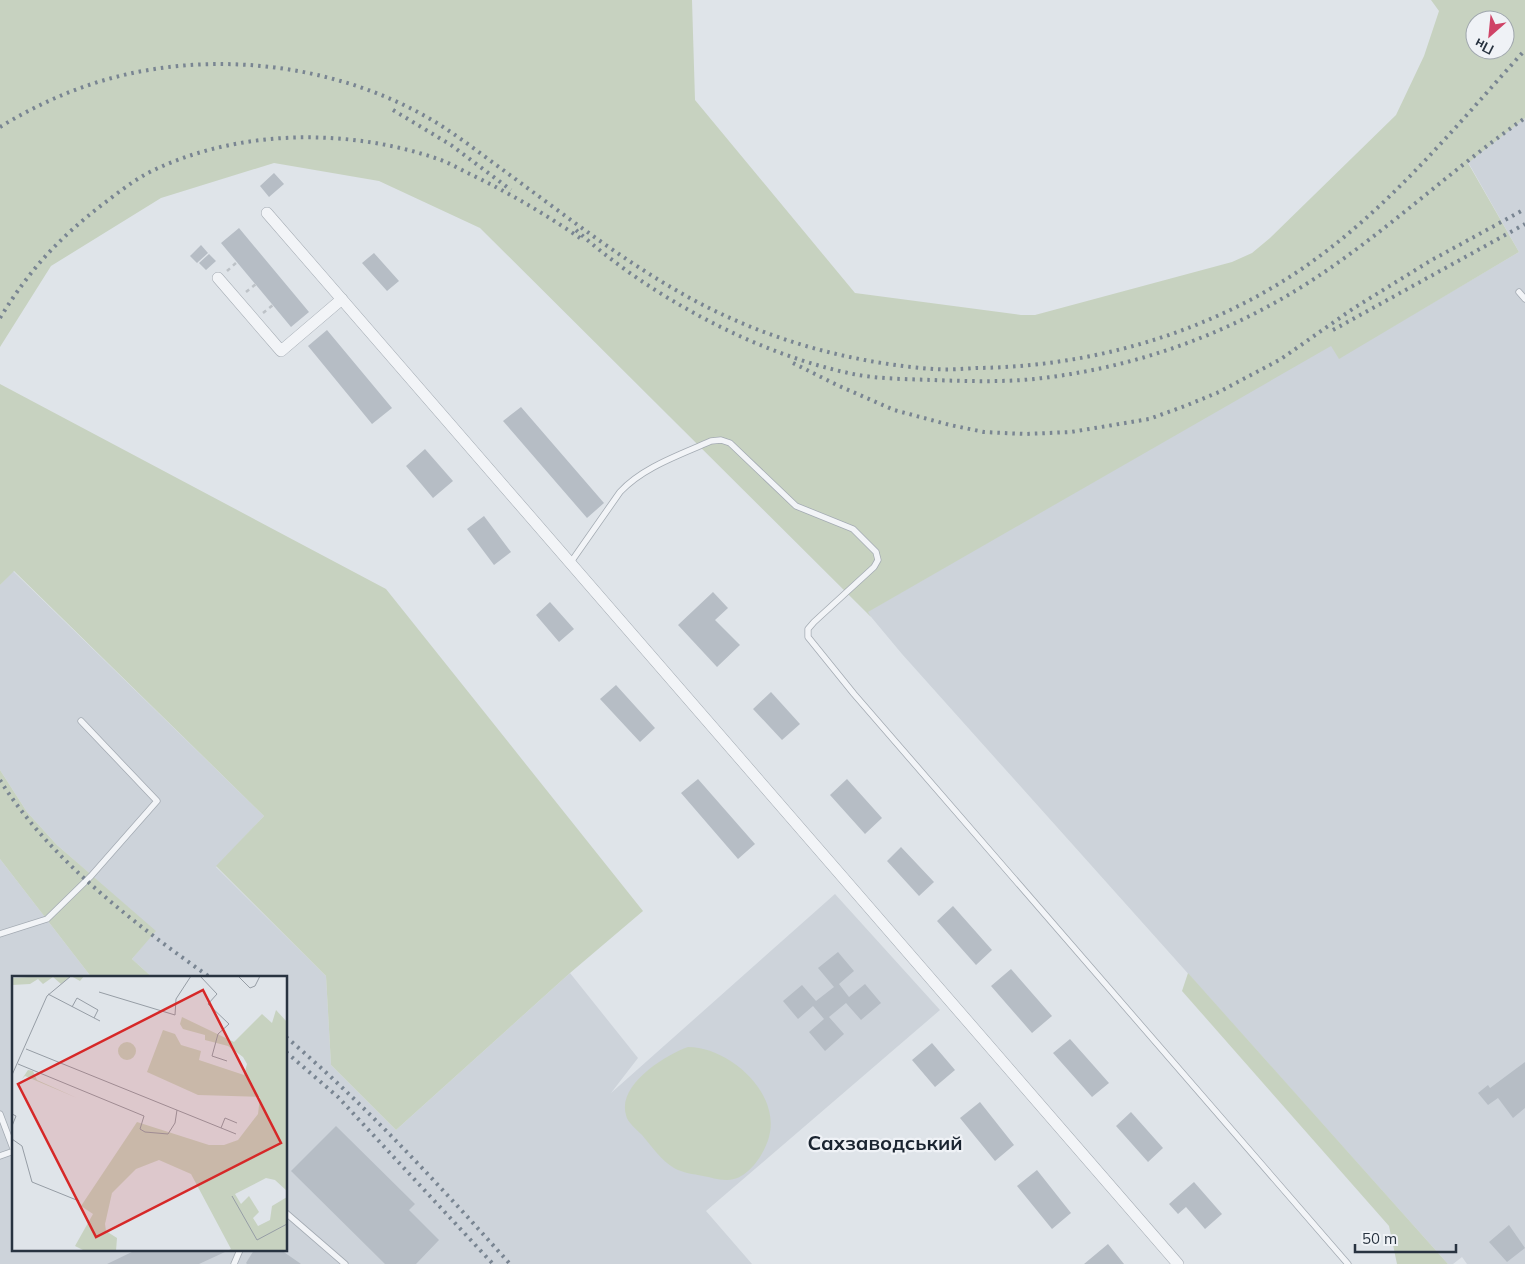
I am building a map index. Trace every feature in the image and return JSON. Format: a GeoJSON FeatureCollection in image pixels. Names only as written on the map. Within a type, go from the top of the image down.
{"type":"FeatureCollection","features":[{"type":"Feature","properties":{"kind":"street"},"geometry":{"type":"LineString","coordinates":[[267,213],[1178,1264]]}},
{"type":"Feature","properties":{"kind":"street"},"geometry":{"type":"LineString","coordinates":[[218,278],[281,351],[342,299]]}},
{"type":"Feature","properties":{"kind":"lane"},"geometry":{"type":"LineString","coordinates":[[1518,292],[1525,299]]}},
{"type":"Feature","properties":{"kind":"lane"},"geometry":{"type":"LineString","coordinates":[[571,562],[629,482],[641,474],[711,440],[721,440],[730,443],[796,506],[853,529],[876,552],[878,560],[874,567],[814,622],[808,629],[808,637],[854,694],[1348,1264]]}},
{"type":"Feature","properties":{"kind":"lane"},"geometry":{"type":"LineString","coordinates":[[0,934],[47,919],[91,876],[157,801],[81,722]]}},
{"type":"Feature","properties":{"kind":"lane"},"geometry":{"type":"LineString","coordinates":[[0,1114],[12,1146]]}},
{"type":"Feature","properties":{"kind":"lane"},"geometry":{"type":"LineString","coordinates":[[0,1156],[12,1152]]}},
{"type":"Feature","properties":{"kind":"lane"},"geometry":{"type":"LineString","coordinates":[[288,1215],[345,1264]]}},
{"type":"Feature","properties":{"kind":"lane"},"geometry":{"type":"LineString","coordinates":[[234,1264],[239,1252]]}},
{"type":"Feature","properties":{"kind":"shaded area"},"geometry":{"type":"Polygon","coordinates":[[[1525,118],[1525,1264],[1467,1264],[1462,1257],[1453,1264],[1448,1264],[902,654],[867,612],[1331,345],[1339,358],[1519,252],[1468,162],[1525,118]]]}},
{"type":"Feature","properties":{"kind":"shaded area"},"geometry":{"type":"Polygon","coordinates":[[[13,571],[264,816],[216,867],[326,976],[331,1065],[396,1130],[570,973],[638,1058],[611,1093],[835,894],[940,1010],[706,1211],[752,1264],[0,1264],[0,859],[90,976],[12,976],[12,1252],[288,1252],[288,976],[151,976],[132,959],[155,931],[57,845],[27,812],[0,770],[0,585],[13,571]]]}},
{"type":"Feature","properties":{"kind":"green space"},"geometry":{"type":"Polygon","coordinates":[[[0,0],[692,0],[695,100],[855,293],[1021,315],[1035,315],[1232,262],[1252,253],[1270,238],[1396,115],[1424,56],[1439,11],[1431,0],[1525,0],[1525,118],[1468,163],[1519,252],[1339,359],[1331,346],[868,612],[871,617],[480,228],[379,181],[274,163],[161,198],[51,266],[0,347],[0,0]]]}},
{"type":"Feature","properties":{"kind":"green space"},"geometry":{"type":"Polygon","coordinates":[[[0,384],[386,589],[643,911],[570,973],[396,1130],[331,1065],[326,976],[216,866],[264,816],[14,571],[0,585],[0,384]]]}},
{"type":"Feature","properties":{"kind":"green space"},"geometry":{"type":"Polygon","coordinates":[[[0,770],[27,812],[57,845],[156,931],[132,959],[151,976],[90,976],[0,859],[0,770]]]}},
{"type":"Feature","properties":{"kind":"green space"},"geometry":{"type":"Polygon","coordinates":[[[1188,973],[1448,1264],[1397,1264],[1389,1226],[1182,991],[1188,973]]]}},
{"type":"Feature","properties":{"kind":"green space"},"geometry":{"type":"Polygon","coordinates":[[[688,1047],[704,1049],[720,1055],[735,1064],[759,1089],[767,1104],[771,1120],[767,1144],[754,1166],[748,1172],[734,1179],[717,1179],[674,1168],[661,1157],[627,1118],[625,1104],[636,1082],[656,1064],[688,1047]]]}},
{"type":"Feature","properties":{"kind":"building"},"geometry":{"type":"Polygon","coordinates":[[[274,173],[284,184],[269,197],[260,186],[274,173]]]}},
{"type":"Feature","properties":{"kind":"building"},"geometry":{"type":"Polygon","coordinates":[[[239,228],[309,312],[291,327],[221,243],[239,228]]]}},
{"type":"Feature","properties":{"kind":"building"},"geometry":{"type":"Polygon","coordinates":[[[201,245],[208,253],[197,263],[190,256],[201,245]]]}},
{"type":"Feature","properties":{"kind":"building"},"geometry":{"type":"Polygon","coordinates":[[[374,253],[399,281],[387,291],[362,263],[374,253]]]}},
{"type":"Feature","properties":{"kind":"building"},"geometry":{"type":"Polygon","coordinates":[[[209,254],[216,261],[206,270],[199,263],[209,254]]]}},
{"type":"Feature","properties":{"kind":"building"},"geometry":{"type":"Polygon","coordinates":[[[327,330],[392,408],[372,424],[308,346],[327,330]]]}},
{"type":"Feature","properties":{"kind":"building"},"geometry":{"type":"Polygon","coordinates":[[[521,407],[604,503],[587,518],[503,421],[521,407]]]}},
{"type":"Feature","properties":{"kind":"building"},"geometry":{"type":"Polygon","coordinates":[[[425,449],[453,481],[433,498],[406,466],[425,449]]]}},
{"type":"Feature","properties":{"kind":"building"},"geometry":{"type":"Polygon","coordinates":[[[484,516],[511,552],[494,565],[467,529],[484,516]]]}},
{"type":"Feature","properties":{"kind":"building"},"geometry":{"type":"Polygon","coordinates":[[[713,592],[728,608],[715,620],[740,645],[717,667],[678,625],[713,592]]]}},
{"type":"Feature","properties":{"kind":"building"},"geometry":{"type":"Polygon","coordinates":[[[550,602],[574,629],[559,642],[536,615],[550,602]]]}},
{"type":"Feature","properties":{"kind":"building"},"geometry":{"type":"Polygon","coordinates":[[[616,685],[655,728],[640,742],[600,699],[616,685]]]}},
{"type":"Feature","properties":{"kind":"building"},"geometry":{"type":"Polygon","coordinates":[[[771,692],[800,724],[782,740],[753,709],[771,692]]]}},
{"type":"Feature","properties":{"kind":"building"},"geometry":{"type":"Polygon","coordinates":[[[698,779],[755,844],[738,859],[681,793],[698,779]]]}},
{"type":"Feature","properties":{"kind":"building"},"geometry":{"type":"Polygon","coordinates":[[[847,779],[882,818],[865,834],[830,795],[847,779]]]}},
{"type":"Feature","properties":{"kind":"building"},"geometry":{"type":"Polygon","coordinates":[[[901,847],[934,882],[919,896],[887,861],[901,847]]]}},
{"type":"Feature","properties":{"kind":"building"},"geometry":{"type":"Polygon","coordinates":[[[953,906],[992,950],[976,965],[937,921],[953,906]]]}},
{"type":"Feature","properties":{"kind":"building"},"geometry":{"type":"Polygon","coordinates":[[[838,952],[854,971],[839,984],[849,997],[865,984],[881,1003],[861,1020],[846,1003],[829,1017],[844,1034],[825,1051],[809,1032],[824,1019],[813,1006],[798,1019],[783,1001],[802,985],[816,1001],[834,987],[818,968],[838,952]]]}},
{"type":"Feature","properties":{"kind":"building"},"geometry":{"type":"Polygon","coordinates":[[[1011,969],[1052,1016],[1032,1033],[991,986],[1011,969]]]}},
{"type":"Feature","properties":{"kind":"building"},"geometry":{"type":"Polygon","coordinates":[[[1070,1039],[1109,1083],[1092,1097],[1053,1053],[1070,1039]]]}},
{"type":"Feature","properties":{"kind":"building"},"geometry":{"type":"Polygon","coordinates":[[[932,1043],[955,1070],[935,1087],[912,1060],[932,1043]]]}},
{"type":"Feature","properties":{"kind":"building"},"geometry":{"type":"Polygon","coordinates":[[[1525,1062],[1525,1108],[1513,1118],[1498,1098],[1488,1105],[1478,1093],[1488,1085],[1490,1088],[1525,1062]]]}},
{"type":"Feature","properties":{"kind":"building"},"geometry":{"type":"Polygon","coordinates":[[[980,1102],[1014,1145],[995,1161],[960,1118],[980,1102]]]}},
{"type":"Feature","properties":{"kind":"building"},"geometry":{"type":"Polygon","coordinates":[[[1131,1112],[1163,1148],[1148,1162],[1116,1126],[1131,1112]]]}},
{"type":"Feature","properties":{"kind":"building"},"geometry":{"type":"Polygon","coordinates":[[[336,1126],[415,1204],[409,1210],[439,1240],[416,1264],[385,1264],[291,1171],[336,1126]]]}},
{"type":"Feature","properties":{"kind":"building"},"geometry":{"type":"Polygon","coordinates":[[[1037,1170],[1071,1213],[1052,1229],[1017,1186],[1037,1170]]]}},
{"type":"Feature","properties":{"kind":"building"},"geometry":{"type":"Polygon","coordinates":[[[1194,1182],[1222,1214],[1205,1229],[1186,1207],[1178,1214],[1169,1204],[1194,1182]]]}},
{"type":"Feature","properties":{"kind":"building"},"geometry":{"type":"Polygon","coordinates":[[[1509,1225],[1525,1248],[1507,1262],[1489,1242],[1509,1225]]]}},
{"type":"Feature","properties":{"kind":"building"},"geometry":{"type":"Polygon","coordinates":[[[1108,1244],[1124,1264],[1084,1264],[1108,1244]]]}},
{"type":"Feature","properties":{"kind":"building"},"geometry":{"type":"Polygon","coordinates":[[[132,1252],[225,1252],[199,1264],[107,1264],[132,1252]]]}},
{"type":"Feature","properties":{"kind":"building"},"geometry":{"type":"Polygon","coordinates":[[[253,1252],[284,1252],[301,1264],[247,1264],[253,1252]]]}},
{"type":"Feature","properties":{"kind":"railway"},"geometry":{"type":"LineString","coordinates":[[0,127],[46,102],[78,89],[111,78],[167,67],[207,64],[247,65],[287,69],[327,77],[365,89],[402,104],[437,123],[585,230],[658,280],[709,308],[736,320],[790,341],[875,362],[938,369],[1019,366],[1105,353],[1147,342],[1188,328],[1228,311],[1267,291],[1334,245],[1393,193],[1447,137],[1525,50]]}},
{"type":"Feature","properties":{"kind":"railway"},"geometry":{"type":"LineString","coordinates":[[393,110],[451,145],[511,190]]}},
{"type":"Feature","properties":{"kind":"railway"},"geometry":{"type":"LineString","coordinates":[[576,230],[636,278],[670,299],[742,337],[816,365],[863,376],[902,379],[1000,381],[1058,376],[1127,362],[1195,340],[1227,327],[1290,294],[1351,253],[1525,118]]}},
{"type":"Feature","properties":{"kind":"railway"},"geometry":{"type":"LineString","coordinates":[[0,318],[22,284],[46,256],[87,217],[140,177],[187,156],[258,140],[332,138],[404,149],[438,159],[514,197],[580,238]]}},
{"type":"Feature","properties":{"kind":"railway"},"geometry":{"type":"LineString","coordinates":[[793,363],[894,410],[984,432],[1025,434],[1071,432],[1149,419],[1219,392],[1281,359],[1354,308],[1430,261],[1525,209]]}},
{"type":"Feature","properties":{"kind":"railway"},"geometry":{"type":"LineString","coordinates":[[1333,330],[1525,224]]}},
{"type":"Feature","properties":{"kind":"railway"},"geometry":{"type":"LineString","coordinates":[[0,780],[43,837],[96,889],[153,936],[208,976]]}},
{"type":"Feature","properties":{"kind":"railway"},"geometry":{"type":"LineString","coordinates":[[288,1039],[374,1118],[510,1264]]}},
{"type":"Feature","properties":{"kind":"railway"},"geometry":{"type":"LineString","coordinates":[[288,1054],[338,1097],[493,1264]]}},
{"type":"Feature","properties":{"kind":"district","name":"Сахзаводський"},"geometry":{"type":"Point","coordinates":[885,1143]}}]}
